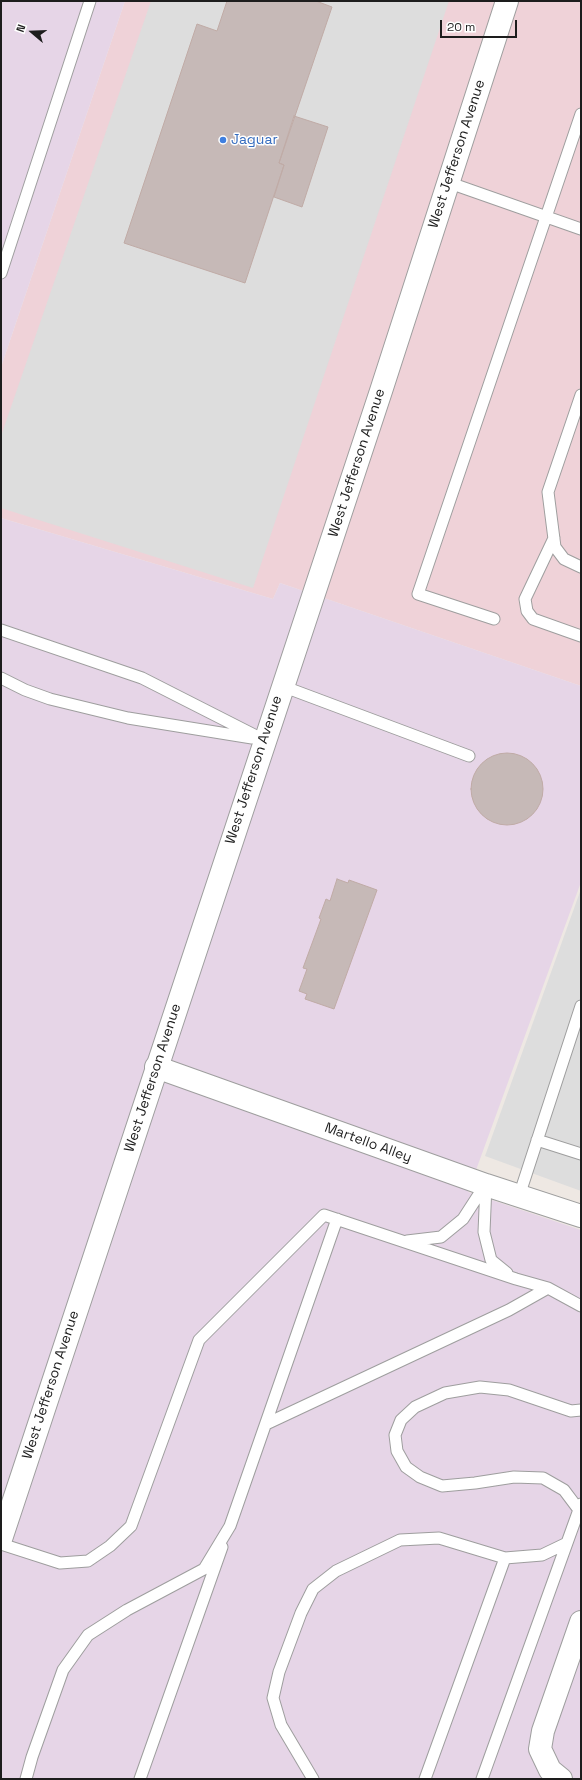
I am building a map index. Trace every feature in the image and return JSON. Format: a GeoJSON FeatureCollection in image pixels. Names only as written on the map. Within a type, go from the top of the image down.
{"type":"FeatureCollection","features":[{"type":"Feature","properties":{"kind":"street","name":"West Jefferson Avenue"},"geometry":{"type":"LineString","coordinates":[[1,1539],[264,740],[381,391],[507,1]]}},
{"type":"Feature","properties":{"kind":"street","name":"Martello Alley"},"geometry":{"type":"LineString","coordinates":[[156,1067],[519,1196],[581,1216]]}},
{"type":"Feature","properties":{"kind":"street"},"geometry":{"type":"LineString","coordinates":[[561,1779],[550,1770],[540,1749],[542,1731],[581,1622]]}},
{"type":"Feature","properties":{"kind":"lane"},"geometry":{"type":"LineString","coordinates":[[1,273],[90,1]]}},
{"type":"Feature","properties":{"kind":"lane"},"geometry":{"type":"LineString","coordinates":[[494,619],[418,594],[581,114]]}},
{"type":"Feature","properties":{"kind":"lane"},"geometry":{"type":"LineString","coordinates":[[448,182],[581,229]]}},
{"type":"Feature","properties":{"kind":"lane"},"geometry":{"type":"LineString","coordinates":[[581,395],[548,492],[555,547],[564,559],[581,567]]}},
{"type":"Feature","properties":{"kind":"lane"},"geometry":{"type":"LineString","coordinates":[[554,538],[525,599],[527,611],[533,619],[581,636]]}},
{"type":"Feature","properties":{"kind":"lane"},"geometry":{"type":"LineString","coordinates":[[1,630],[142,678],[264,740]]}},
{"type":"Feature","properties":{"kind":"lane"},"geometry":{"type":"LineString","coordinates":[[1,678],[25,690],[50,699],[128,718],[264,740]]}},
{"type":"Feature","properties":{"kind":"lane"},"geometry":{"type":"LineString","coordinates":[[282,686],[469,756]]}},
{"type":"Feature","properties":{"kind":"lane"},"geometry":{"type":"LineString","coordinates":[[519,1196],[581,1006]]}},
{"type":"Feature","properties":{"kind":"lane"},"geometry":{"type":"LineString","coordinates":[[537,1140],[581,1154]]}},
{"type":"Feature","properties":{"kind":"lane"},"geometry":{"type":"LineString","coordinates":[[405,1242],[442,1237],[463,1219],[486,1184]]}},
{"type":"Feature","properties":{"kind":"lane"},"geometry":{"type":"LineString","coordinates":[[486,1184],[484,1232],[491,1260],[516,1279]]}},
{"type":"Feature","properties":{"kind":"lane"},"geometry":{"type":"LineString","coordinates":[[1,1544],[60,1563],[88,1561],[110,1546],[131,1526],[199,1340],[324,1215],[516,1279],[548,1288],[581,1306]]}},
{"type":"Feature","properties":{"kind":"lane"},"geometry":{"type":"LineString","coordinates":[[140,1779],[337,1219]]}},
{"type":"Feature","properties":{"kind":"lane"},"geometry":{"type":"LineString","coordinates":[[266,1424],[509,1310],[548,1288]]}},
{"type":"Feature","properties":{"kind":"lane"},"geometry":{"type":"LineString","coordinates":[[482,1779],[580,1507],[564,1490],[543,1478],[514,1477],[475,1484],[442,1486],[427,1480],[406,1467],[397,1451],[395,1436],[401,1420],[415,1407],[445,1393],[480,1387],[509,1390],[571,1411],[581,1410]]}},
{"type":"Feature","properties":{"kind":"lane"},"geometry":{"type":"LineString","coordinates":[[26,1779],[32,1757],[63,1670],[88,1635],[127,1610],[204,1568],[230,1526]]}},
{"type":"Feature","properties":{"kind":"lane"},"geometry":{"type":"LineString","coordinates":[[313,1779],[281,1725],[273,1698],[278,1672],[300,1613],[314,1589],[336,1571],[400,1540],[439,1538],[505,1558],[542,1555],[567,1543]]}},
{"type":"Feature","properties":{"kind":"lane"},"geometry":{"type":"LineString","coordinates":[[425,1779],[505,1558]]}},
{"type":"Feature","properties":{"kind":"shaded area"},"geometry":{"type":"Polygon","coordinates":[[[1,1],[125,1],[1,367],[1,1]]]}},
{"type":"Feature","properties":{"kind":"shaded area"},"geometry":{"type":"Polygon","coordinates":[[[125,1],[581,1],[581,686],[280,583],[273,599],[1,518],[1,367],[125,1]]]}},
{"type":"Feature","properties":{"kind":"shaded area"},"geometry":{"type":"Polygon","coordinates":[[[151,1],[449,1],[253,588],[1,508],[1,436],[151,1]]]}},
{"type":"Feature","properties":{"kind":"shaded area"},"geometry":{"type":"Polygon","coordinates":[[[1,518],[273,599],[280,583],[581,686],[581,882],[468,1192],[581,1230],[581,1779],[1,1779],[1,518]]]}},
{"type":"Feature","properties":{"kind":"shaded area"},"geometry":{"type":"Polygon","coordinates":[[[581,889],[581,1191],[485,1156],[581,889]]]}},
{"type":"Feature","properties":{"kind":"building","name":"Jaguar"},"geometry":{"type":"Polygon","coordinates":[[[227,1],[316,1],[332,7],[279,163],[284,165],[245,283],[124,243],[197,24],[217,31],[227,1]]]}},
{"type":"Feature","properties":{"kind":"building"},"geometry":{"type":"Polygon","coordinates":[[[294,116],[328,127],[302,207],[274,197],[284,165],[279,163],[294,116]]]}},
{"type":"Feature","properties":{"kind":"building"},"geometry":{"type":"Polygon","coordinates":[[[507,753],[527,759],[537,769],[543,789],[537,809],[527,819],[507,825],[487,819],[477,809],[471,789],[477,769],[487,759],[507,753]]]}},
{"type":"Feature","properties":{"kind":"building"},"geometry":{"type":"Polygon","coordinates":[[[337,879],[348,883],[349,880],[377,890],[334,1009],[305,999],[307,994],[299,991],[307,969],[303,968],[321,919],[319,918],[326,899],[330,901],[337,879]]]}},
{"type":"Feature","properties":{"kind":"place","name":"Jaguar"},"geometry":{"type":"Point","coordinates":[223,140]}}]}
